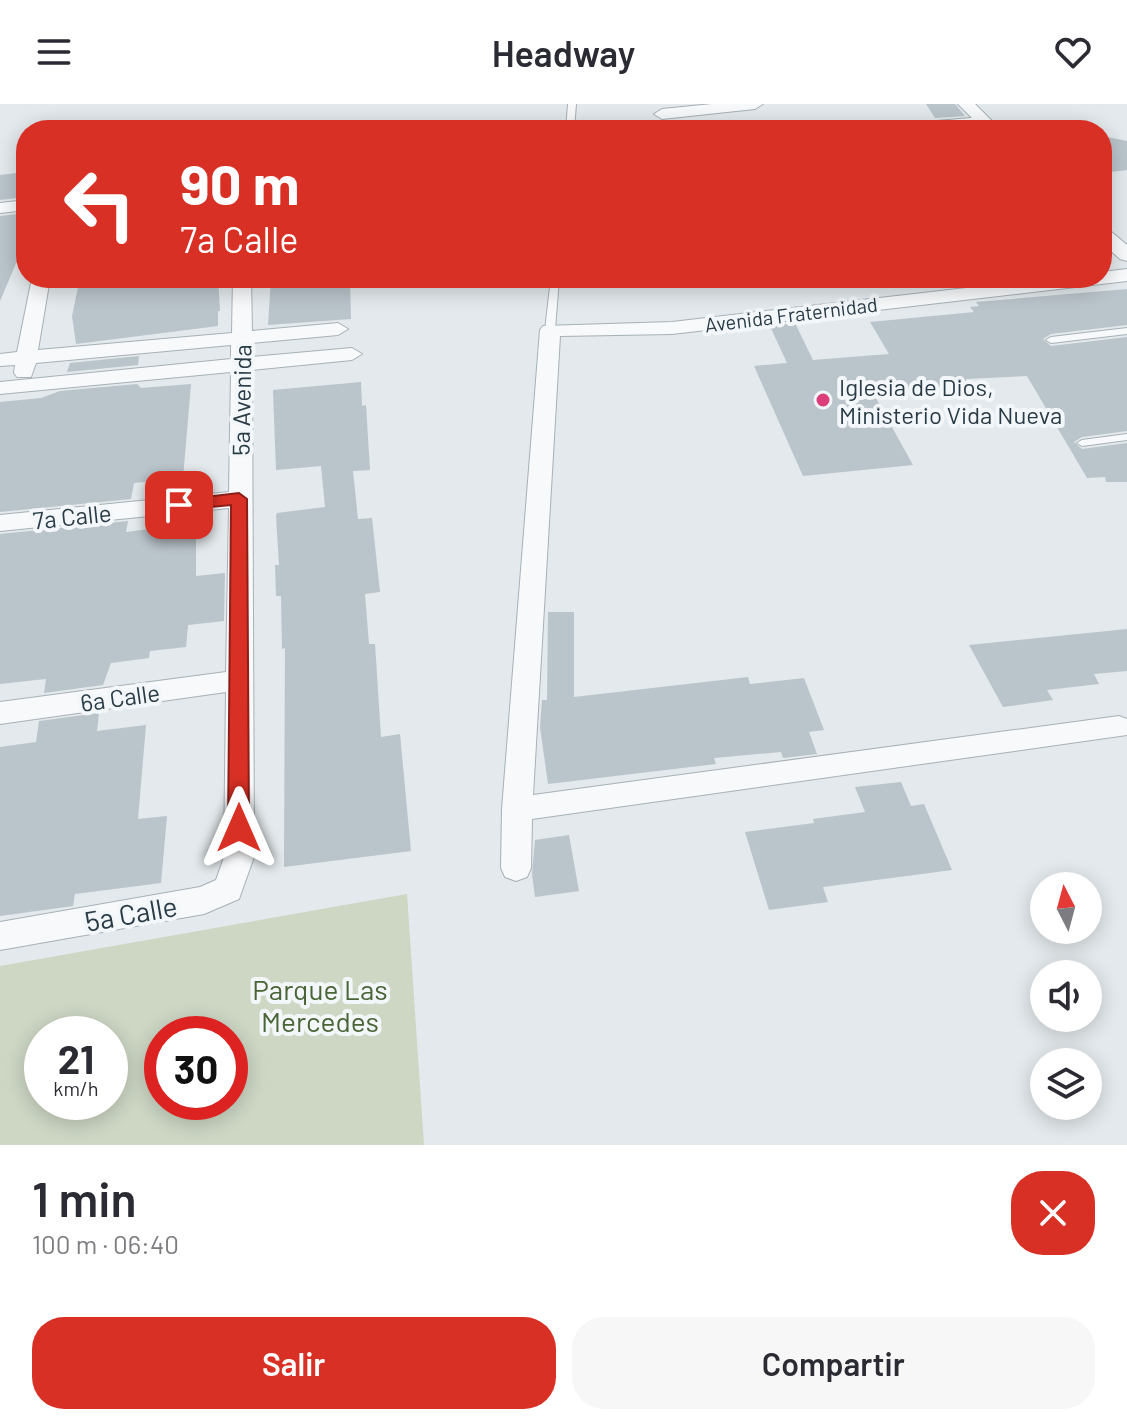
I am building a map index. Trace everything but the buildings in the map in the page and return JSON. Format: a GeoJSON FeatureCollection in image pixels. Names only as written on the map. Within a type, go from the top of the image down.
{"type":"FeatureCollection","features":[{"type":"Feature","properties":{"kind":"street"},"geometry":{"type":"LineString","coordinates":[[662,114],[755,104]]}},
{"type":"Feature","properties":{"kind":"street"},"geometry":{"type":"LineString","coordinates":[[966,104],[984,120]]}},
{"type":"Feature","properties":{"kind":"street"},"geometry":{"type":"LineString","coordinates":[[11,388],[27,358],[39,288]]}},
{"type":"Feature","properties":{"kind":"street","name":"5a Avenida"},"geometry":{"type":"LineString","coordinates":[[239,857],[242,288]]}},
{"type":"Feature","properties":{"kind":"street","name":"Avenida Fraternidad"},"geometry":{"type":"LineString","coordinates":[[550,330],[672,328],[1015,288]]}},
{"type":"Feature","properties":{"kind":"street"},"geometry":{"type":"LineString","coordinates":[[0,360],[338,329]]}},
{"type":"Feature","properties":{"kind":"street"},"geometry":{"type":"LineString","coordinates":[[516,868],[517,809],[550,330]]}},
{"type":"Feature","properties":{"kind":"street"},"geometry":{"type":"LineString","coordinates":[[11,388],[352,354]]}},
{"type":"Feature","properties":{"kind":"street","name":"7a Calle"},"geometry":{"type":"LineString","coordinates":[[0,523],[239,499]]}},
{"type":"Feature","properties":{"kind":"street","name":"6a Calle"},"geometry":{"type":"LineString","coordinates":[[0,713],[239,680]]}},
{"type":"Feature","properties":{"kind":"street"},"geometry":{"type":"LineString","coordinates":[[517,809],[1119,727]]}},
{"type":"Feature","properties":{"kind":"street","name":"5a Calle"},"geometry":{"type":"LineString","coordinates":[[0,936],[204,900],[228,889],[239,857]]}},
{"type":"Feature","properties":{"kind":"lane"},"geometry":{"type":"LineString","coordinates":[[550,330],[554,288]]}},
{"type":"Feature","properties":{"kind":"lane"},"geometry":{"type":"LineString","coordinates":[[1051,340],[1127,331]]}},
{"type":"Feature","properties":{"kind":"lane"},"geometry":{"type":"LineString","coordinates":[[1082,443],[1127,437]]}},
{"type":"Feature","properties":{"kind":"green space","name":"Parque Las Mercedes"},"geometry":{"type":"Polygon","coordinates":[[[407,894],[424,1145],[0,1145],[0,966],[407,894]]]}},
{"type":"Feature","properties":{"kind":"place","name":"Iglesia de Dios, Ministerio Vida Nueva"},"geometry":{"type":"Point","coordinates":[823,400]}},
{"type":"Feature","properties":{"kind":"route"},"geometry":{"type":"LineString","coordinates":[[179,505],[239,499],[239,828]]}}]}
